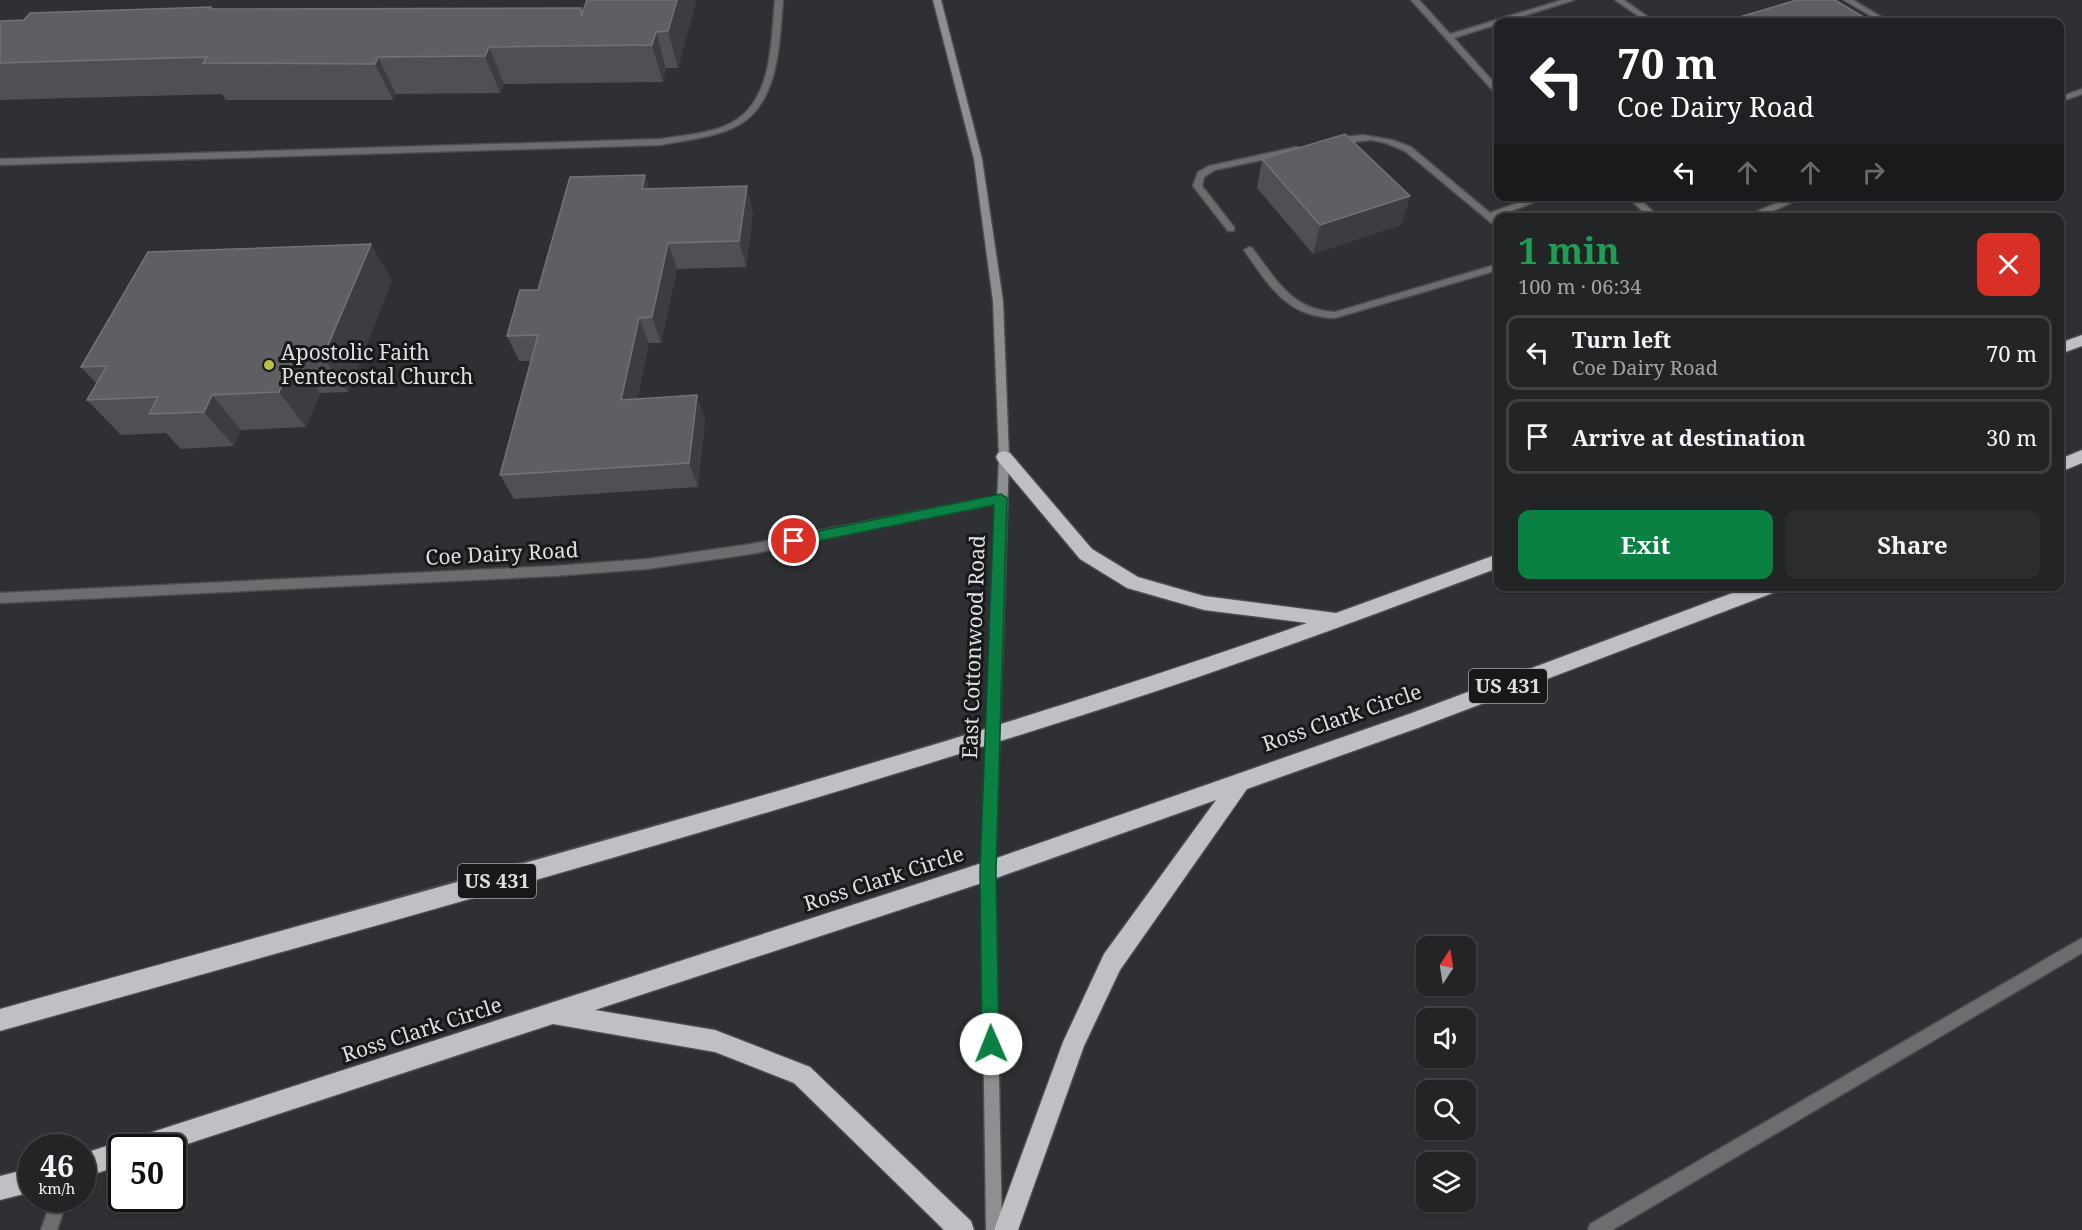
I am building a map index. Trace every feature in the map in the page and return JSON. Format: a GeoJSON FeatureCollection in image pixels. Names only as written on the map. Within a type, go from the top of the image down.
{"type":"FeatureCollection","features":[{"type":"Feature","properties":{"kind":"highway"},"geometry":{"type":"LineString","coordinates":[[2064,347],[2082,340]]}},
{"type":"Feature","properties":{"kind":"highway"},"geometry":{"type":"LineString","coordinates":[[2064,464],[2082,456]]}},
{"type":"Feature","properties":{"kind":"highway"},"geometry":{"type":"LineString","coordinates":[[1004,457],[1086,554],[1133,583],[1204,603],[1337,620]]}},
{"type":"Feature","properties":{"kind":"highway","name":"US 431"},"geometry":{"type":"LineString","coordinates":[[0,1020],[567,862],[992,735],[1124,693],[1337,620],[1494,562]]}},
{"type":"Feature","properties":{"kind":"highway","name":"Ross Clark Circle"},"geometry":{"type":"LineString","coordinates":[[183,1134],[988,871],[1411,722],[1759,591]]}},
{"type":"Feature","properties":{"kind":"highway"},"geometry":{"type":"LineString","coordinates":[[1006,1230],[1074,1042],[1112,962],[1242,780]]}},
{"type":"Feature","properties":{"kind":"highway"},"geometry":{"type":"LineString","coordinates":[[554,1014],[715,1041],[802,1075],[962,1230]]}},
{"type":"Feature","properties":{"kind":"highway"},"geometry":{"type":"LineString","coordinates":[[0,1188],[18,1184]]}},
{"type":"Feature","properties":{"kind":"main road","name":"East Cottonwood Road"},"geometry":{"type":"LineString","coordinates":[[937,0],[980,171],[999,302],[1004,457],[988,871],[994,1230]]}},
{"type":"Feature","properties":{"kind":"street"},"geometry":{"type":"LineString","coordinates":[[0,162],[661,142],[701,134],[738,122],[759,100],[770,77],[779,0]]}},
{"type":"Feature","properties":{"kind":"street"},"geometry":{"type":"LineString","coordinates":[[1415,0],[1494,87]]}},
{"type":"Feature","properties":{"kind":"street"},"geometry":{"type":"LineString","coordinates":[[1510,18],[1570,0]]}},
{"type":"Feature","properties":{"kind":"street"},"geometry":{"type":"LineString","coordinates":[[1619,0],[1645,18]]}},
{"type":"Feature","properties":{"kind":"street"},"geometry":{"type":"LineString","coordinates":[[1848,0],[1879,18]]}},
{"type":"Feature","properties":{"kind":"street"},"geometry":{"type":"LineString","coordinates":[[1447,37],[1494,23]]}},
{"type":"Feature","properties":{"kind":"street"},"geometry":{"type":"LineString","coordinates":[[2064,98],[2082,91]]}},
{"type":"Feature","properties":{"kind":"street"},"geometry":{"type":"LineString","coordinates":[[1323,144],[1356,137],[1393,141],[1408,149],[1494,220]]}},
{"type":"Feature","properties":{"kind":"street"},"geometry":{"type":"LineString","coordinates":[[1232,229],[1197,186],[1198,179],[1203,172],[1212,168],[1301,149]]}},
{"type":"Feature","properties":{"kind":"street"},"geometry":{"type":"LineString","coordinates":[[1498,213],[1532,201]]}},
{"type":"Feature","properties":{"kind":"street"},"geometry":{"type":"LineString","coordinates":[[1636,201],[1650,213]]}},
{"type":"Feature","properties":{"kind":"street"},"geometry":{"type":"LineString","coordinates":[[1759,213],[1789,201]]}},
{"type":"Feature","properties":{"kind":"street"},"geometry":{"type":"LineString","coordinates":[[1490,216],[1494,215]]}},
{"type":"Feature","properties":{"kind":"street"},"geometry":{"type":"LineString","coordinates":[[1248,250],[1292,303],[1301,310],[1324,316],[1335,315],[1494,268]]}},
{"type":"Feature","properties":{"kind":"street","name":"Coe Dairy Road"},"geometry":{"type":"LineString","coordinates":[[0,598],[554,571],[647,564],[751,549],[1001,498]]}},
{"type":"Feature","properties":{"kind":"street"},"geometry":{"type":"LineString","coordinates":[[1596,1230],[2082,945]]}},
{"type":"Feature","properties":{"kind":"street"},"geometry":{"type":"LineString","coordinates":[[49,1230],[55,1212]]}},
{"type":"Feature","properties":{"kind":"building"},"geometry":{"type":"Polygon","coordinates":[[[587,0],[677,0],[668,31],[656,32],[652,45],[489,47],[485,56],[378,57],[375,64],[203,63],[207,57],[0,63],[0,21],[24,20],[30,13],[211,7],[210,9],[581,8],[581,16],[587,0]]]}},
{"type":"Feature","properties":{"kind":"building"},"geometry":{"type":"Polygon","coordinates":[[[1797,0],[1835,0],[1865,18],[1736,18],[1797,0]]]}},
{"type":"Feature","properties":{"kind":"building"},"geometry":{"type":"Polygon","coordinates":[[[1345,134],[1410,196],[1320,225],[1262,159],[1345,134]]]}},
{"type":"Feature","properties":{"kind":"building"},"geometry":{"type":"Polygon","coordinates":[[[645,175],[642,189],[747,186],[739,241],[668,243],[652,317],[639,318],[621,400],[697,395],[689,463],[500,475],[538,335],[507,336],[520,290],[538,290],[570,177],[645,175]]]}},
{"type":"Feature","properties":{"kind":"building"},"geometry":{"type":"Polygon","coordinates":[[[371,244],[323,357],[294,358],[279,392],[212,395],[204,412],[149,414],[158,397],[87,400],[107,366],[81,367],[148,252],[371,244]]]}},
{"type":"Feature","properties":{"kind":"place","name":"Apostolic Faith Pentecostal Church"},"geometry":{"type":"Point","coordinates":[269,365]}},
{"type":"Feature","properties":{"kind":"route"},"geometry":{"type":"LineString","coordinates":[[794,541],[1001,498],[988,871],[991,1044]]}}]}
